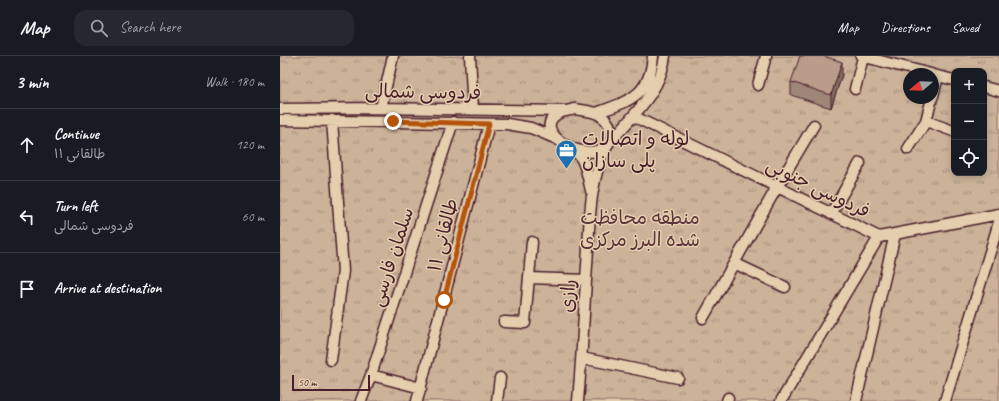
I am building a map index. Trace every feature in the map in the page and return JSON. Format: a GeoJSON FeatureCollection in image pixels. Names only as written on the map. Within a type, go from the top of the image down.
{"type":"FeatureCollection","features":[{"type":"Feature","properties":{"kind":"street"},"geometry":{"type":"LineString","coordinates":[[381,108],[393,56]]}},
{"type":"Feature","properties":{"kind":"street"},"geometry":{"type":"LineString","coordinates":[[470,56],[473,110]]}},
{"type":"Feature","properties":{"kind":"street"},"geometry":{"type":"LineString","coordinates":[[596,113],[624,103],[638,95],[646,84],[652,71],[653,56]]}},
{"type":"Feature","properties":{"kind":"street"},"geometry":{"type":"LineString","coordinates":[[560,142],[582,152],[599,150],[609,143],[647,100],[664,68],[665,56]]}},
{"type":"Feature","properties":{"kind":"street"},"geometry":{"type":"LineString","coordinates":[[758,85],[766,56]]}},
{"type":"Feature","properties":{"kind":"street"},"geometry":{"type":"LineString","coordinates":[[855,89],[862,56],[907,68]]}},
{"type":"Feature","properties":{"kind":"street"},"geometry":{"type":"LineString","coordinates":[[939,76],[951,79]]}},
{"type":"Feature","properties":{"kind":"street"},"geometry":{"type":"LineString","coordinates":[[987,88],[999,91]]}},
{"type":"Feature","properties":{"kind":"street"},"geometry":{"type":"LineString","coordinates":[[908,149],[926,121],[931,104]]}},
{"type":"Feature","properties":{"kind":"street","name":"فردوسی شمالی"},"geometry":{"type":"LineString","coordinates":[[280,108],[565,111]]}},
{"type":"Feature","properties":{"kind":"street"},"geometry":{"type":"LineString","coordinates":[[574,109],[584,110],[596,113],[608,123],[611,130],[609,143],[603,155],[592,192],[586,171],[577,152],[560,142],[552,132],[550,125],[552,119],[557,114],[574,109]]}},
{"type":"Feature","properties":{"kind":"street","name":"فردوسی جنوبی"},"geometry":{"type":"LineString","coordinates":[[633,116],[879,237],[999,214]]}},
{"type":"Feature","properties":{"kind":"street","name":"فردوسی شمالی"},"geometry":{"type":"LineString","coordinates":[[280,120],[507,124],[531,128],[560,142]]}},
{"type":"Feature","properties":{"kind":"street"},"geometry":{"type":"LineString","coordinates":[[331,360],[343,272],[332,120]]}},
{"type":"Feature","properties":{"kind":"street"},"geometry":{"type":"LineString","coordinates":[[926,121],[951,130]]}},
{"type":"Feature","properties":{"kind":"street","name":"سلمان فارسی"},"geometry":{"type":"LineString","coordinates":[[361,401],[371,375],[453,122]]}},
{"type":"Feature","properties":{"kind":"street","name":"طالقانی ۱۱"},"geometry":{"type":"LineString","coordinates":[[417,401],[489,124]]}},
{"type":"Feature","properties":{"kind":"street"},"geometry":{"type":"LineString","coordinates":[[703,318],[814,125]]}},
{"type":"Feature","properties":{"kind":"street"},"geometry":{"type":"LineString","coordinates":[[831,214],[860,163]]}},
{"type":"Feature","properties":{"kind":"street","name":"رازی"},"geometry":{"type":"LineString","coordinates":[[578,401],[592,192]]}},
{"type":"Feature","properties":{"kind":"street"},"geometry":{"type":"LineString","coordinates":[[945,401],[999,222]]}},
{"type":"Feature","properties":{"kind":"street"},"geometry":{"type":"LineString","coordinates":[[856,401],[895,234]]}},
{"type":"Feature","properties":{"kind":"street"},"geometry":{"type":"LineString","coordinates":[[781,401],[879,237]]}},
{"type":"Feature","properties":{"kind":"street"},"geometry":{"type":"LineString","coordinates":[[504,322],[525,323],[532,242]]}},
{"type":"Feature","properties":{"kind":"street"},"geometry":{"type":"LineString","coordinates":[[734,263],[785,287]]}},
{"type":"Feature","properties":{"kind":"street"},"geometry":{"type":"LineString","coordinates":[[529,278],[586,280]]}},
{"type":"Feature","properties":{"kind":"street"},"geometry":{"type":"LineString","coordinates":[[582,358],[678,378]]}},
{"type":"Feature","properties":{"kind":"street"},"geometry":{"type":"LineString","coordinates":[[371,375],[421,388]]}},
{"type":"Feature","properties":{"kind":"street"},"geometry":{"type":"LineString","coordinates":[[497,401],[500,378]]}},
{"type":"Feature","properties":{"kind":"green space","name":"منطقه محافظت شده البرز مرکزی"},"geometry":{"type":"Polygon","coordinates":[[[280,56],[999,56],[999,401],[280,401],[280,56]]]}},
{"type":"Feature","properties":{"kind":"building"},"geometry":{"type":"Polygon","coordinates":[[[800,56],[823,56],[842,62],[831,95],[791,82],[800,56]]]}},
{"type":"Feature","properties":{"kind":"place","name":"لوله و اتصالات پلی سازان"},"geometry":{"type":"Point","coordinates":[567,170]}},
{"type":"Feature","properties":{"kind":"route"},"geometry":{"type":"LineString","coordinates":[[393,121],[489,124],[444,300]]}}]}
